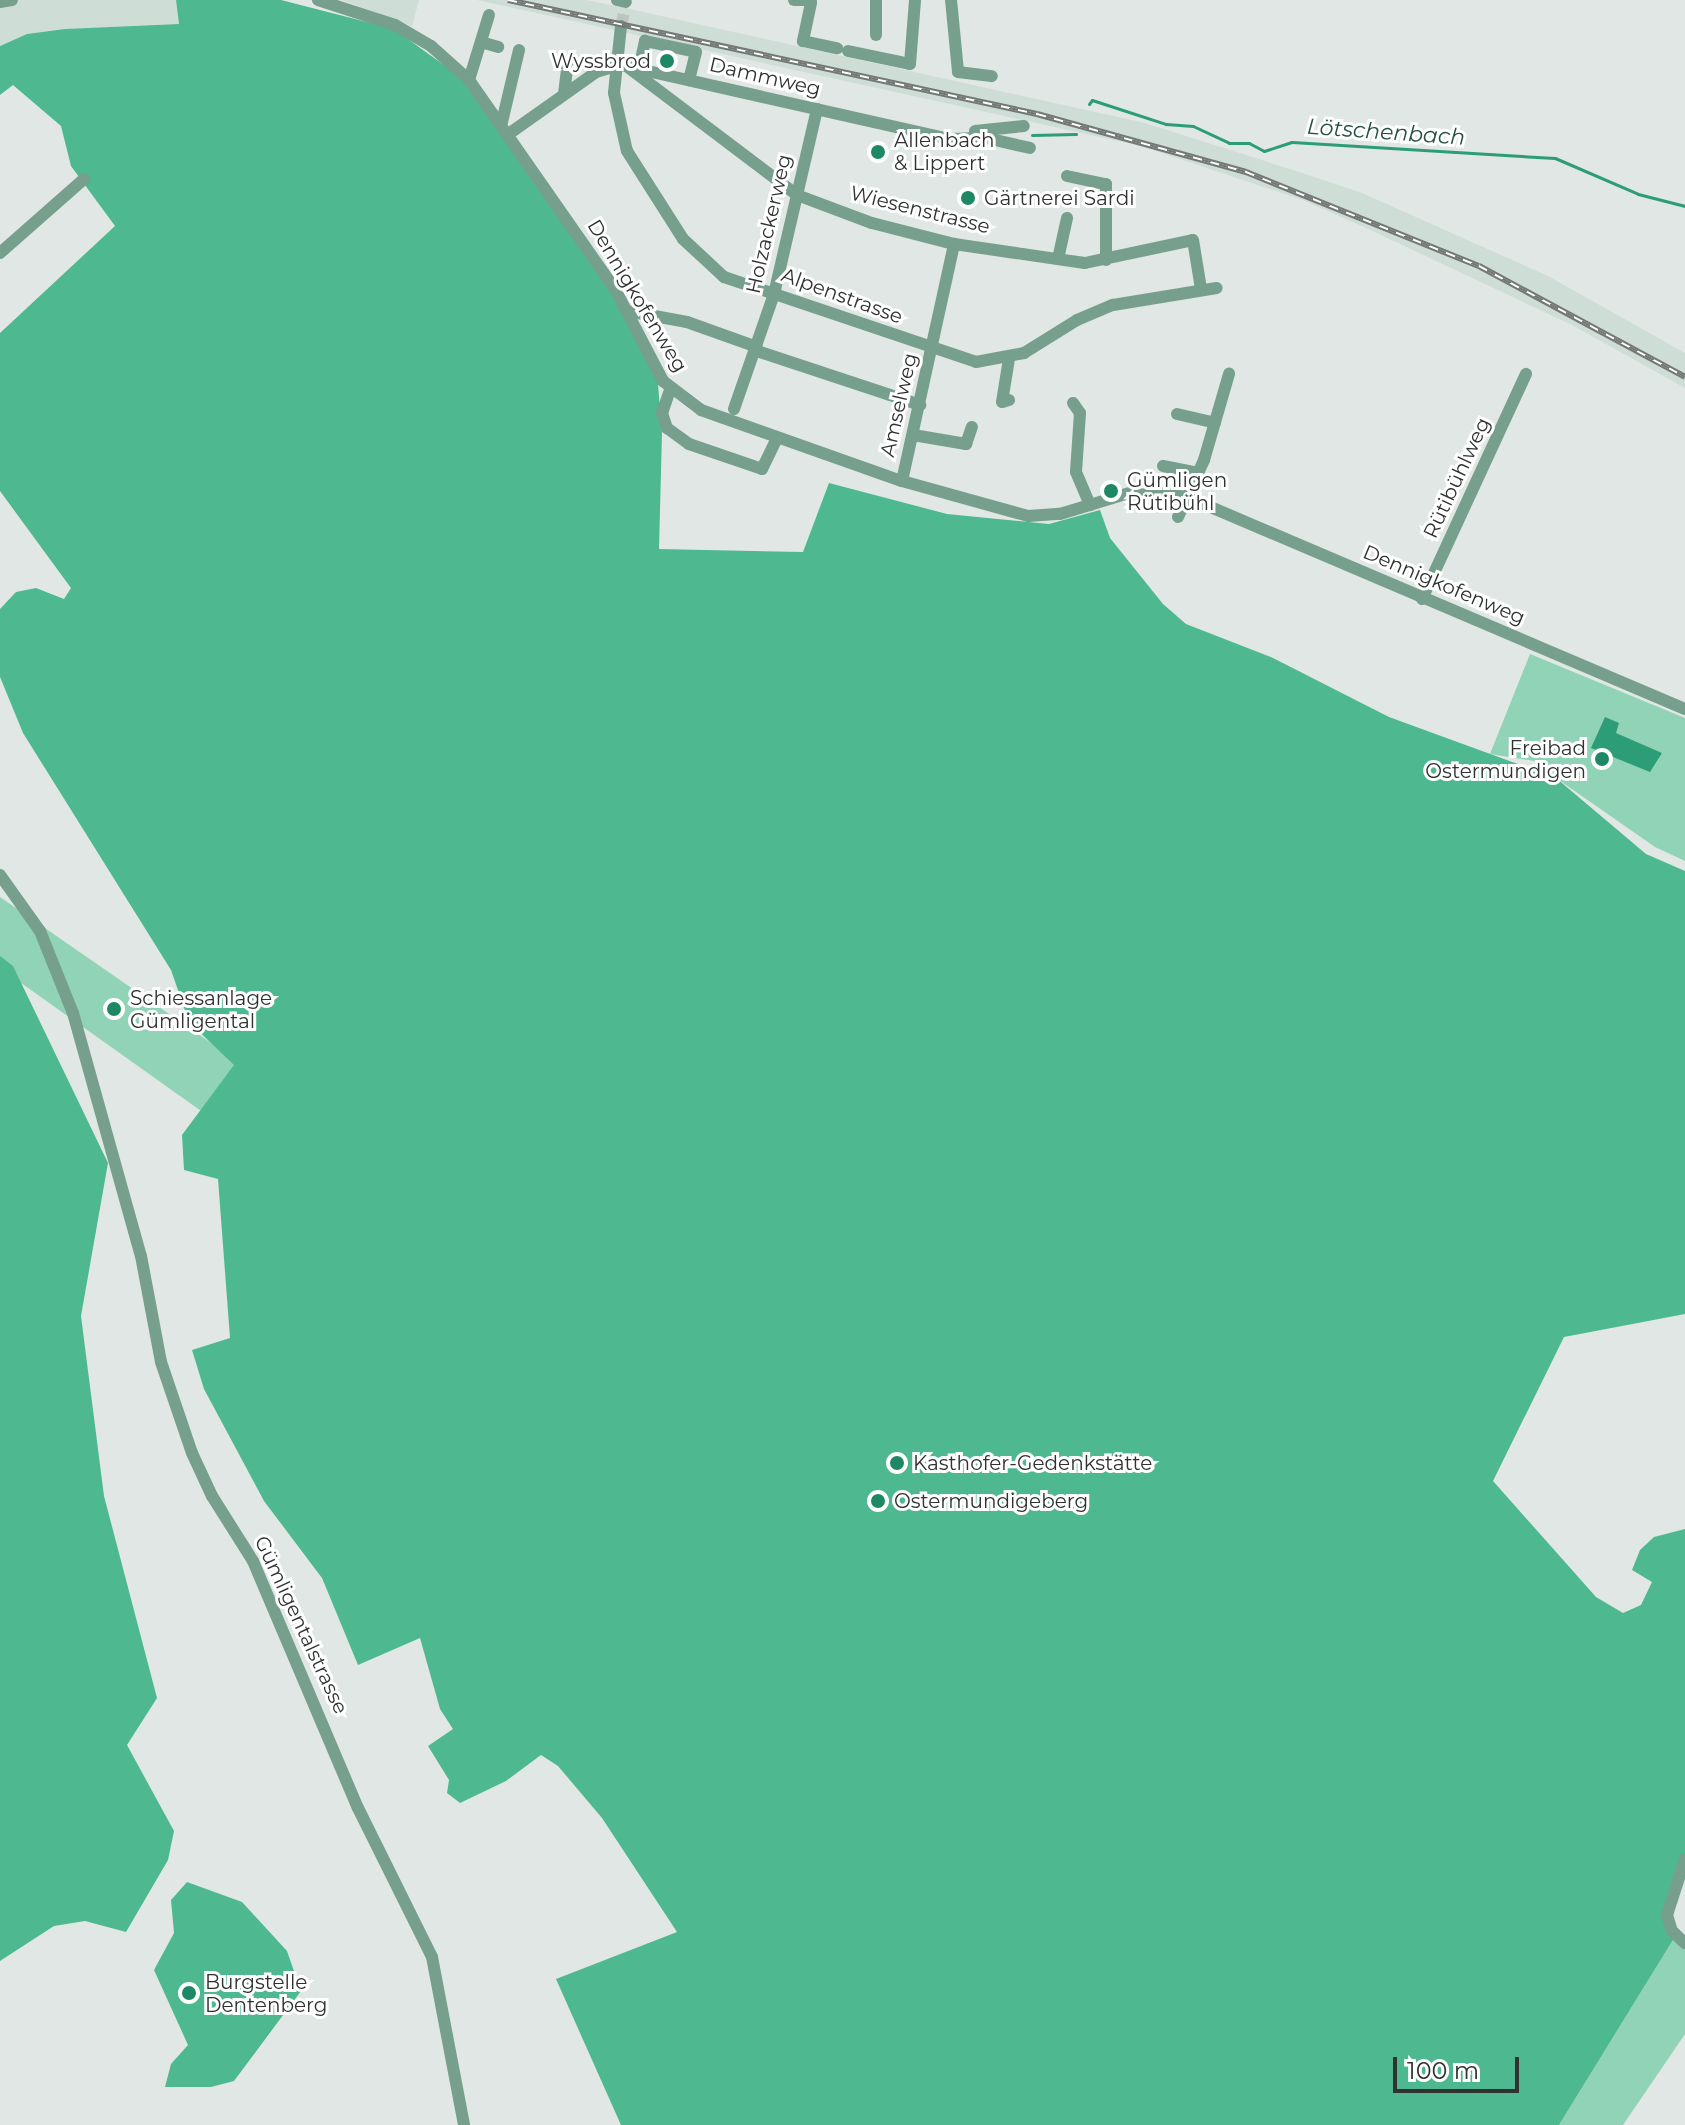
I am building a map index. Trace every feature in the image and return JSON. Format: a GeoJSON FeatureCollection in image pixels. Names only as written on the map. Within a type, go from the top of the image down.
{"type":"FeatureCollection","features":[{"type":"Feature","properties":{"kind":"street"},"geometry":{"type":"LineString","coordinates":[[0,2],[12,0]]}},
{"type":"Feature","properties":{"kind":"street","name":"Dennigkofenweg"},"geometry":{"type":"LineString","coordinates":[[318,0],[395,25],[431,46],[469,80],[506,127],[627,311],[670,390],[701,410],[902,481],[1028,516],[1060,514],[1139,490],[1187,497],[1685,709]]}},
{"type":"Feature","properties":{"kind":"street"},"geometry":{"type":"LineString","coordinates":[[794,0],[811,2],[803,41],[910,64],[915,0]]}},
{"type":"Feature","properties":{"kind":"street"},"geometry":{"type":"LineString","coordinates":[[876,0],[876,35]]}},
{"type":"Feature","properties":{"kind":"street"},"geometry":{"type":"LineString","coordinates":[[950,0],[958,72],[992,76]]}},
{"type":"Feature","properties":{"kind":"street"},"geometry":{"type":"LineString","coordinates":[[469,80],[489,15]]}},
{"type":"Feature","properties":{"kind":"street","name":"Alpenstrasse"},"geometry":{"type":"LineString","coordinates":[[621,26],[614,66],[616,118],[622,140],[673,225],[724,277],[976,362],[1009,359],[1095,311],[1217,288]]}},
{"type":"Feature","properties":{"kind":"street"},"geometry":{"type":"LineString","coordinates":[[634,68],[645,41],[696,52],[689,80]]}},
{"type":"Feature","properties":{"kind":"street"},"geometry":{"type":"LineString","coordinates":[[481,42],[498,47]]}},
{"type":"Feature","properties":{"kind":"street"},"geometry":{"type":"LineString","coordinates":[[506,127],[519,50]]}},
{"type":"Feature","properties":{"kind":"street"},"geometry":{"type":"LineString","coordinates":[[564,94],[568,62]]}},
{"type":"Feature","properties":{"kind":"street"},"geometry":{"type":"LineString","coordinates":[[506,127],[614,66]]}},
{"type":"Feature","properties":{"kind":"street","name":"Dammweg"},"geometry":{"type":"LineString","coordinates":[[614,66],[933,132],[1030,148]]}},
{"type":"Feature","properties":{"kind":"street","name":"Wiesenstrasse"},"geometry":{"type":"LineString","coordinates":[[634,68],[797,195],[872,223],[954,244],[1058,259],[1106,260],[1193,240],[1201,289]]}},
{"type":"Feature","properties":{"kind":"street","name":"Holzackerweg"},"geometry":{"type":"LineString","coordinates":[[734,409],[774,294],[817,109]]}},
{"type":"Feature","properties":{"kind":"street"},"geometry":{"type":"LineString","coordinates":[[933,132],[1024,126]]}},
{"type":"Feature","properties":{"kind":"street"},"geometry":{"type":"LineString","coordinates":[[1067,176],[1106,184],[1106,260]]}},
{"type":"Feature","properties":{"kind":"street"},"geometry":{"type":"LineString","coordinates":[[0,253],[84,179]]}},
{"type":"Feature","properties":{"kind":"street"},"geometry":{"type":"LineString","coordinates":[[1058,259],[1067,218]]}},
{"type":"Feature","properties":{"kind":"street","name":"Amselweg"},"geometry":{"type":"LineString","coordinates":[[902,481],[954,244]]}},
{"type":"Feature","properties":{"kind":"street"},"geometry":{"type":"LineString","coordinates":[[627,311],[687,322],[920,405]]}},
{"type":"Feature","properties":{"kind":"street"},"geometry":{"type":"LineString","coordinates":[[1009,359],[1002,402],[1009,400]]}},
{"type":"Feature","properties":{"kind":"street"},"geometry":{"type":"LineString","coordinates":[[1178,517],[1198,473],[1229,374]]}},
{"type":"Feature","properties":{"kind":"street","name":"Rütibühlweg"},"geometry":{"type":"LineString","coordinates":[[1422,599],[1526,374]]}},
{"type":"Feature","properties":{"kind":"street"},"geometry":{"type":"LineString","coordinates":[[670,390],[662,413],[673,435],[689,444],[762,469],[777,438]]}},
{"type":"Feature","properties":{"kind":"street"},"geometry":{"type":"LineString","coordinates":[[1073,403],[1080,413],[1076,472],[1090,505]]}},
{"type":"Feature","properties":{"kind":"street"},"geometry":{"type":"LineString","coordinates":[[1177,414],[1215,423]]}},
{"type":"Feature","properties":{"kind":"street"},"geometry":{"type":"LineString","coordinates":[[913,435],[966,444],[972,427]]}},
{"type":"Feature","properties":{"kind":"street"},"geometry":{"type":"LineString","coordinates":[[1163,466],[1198,473]]}},
{"type":"Feature","properties":{"kind":"street","name":"Gümligentalstrasse"},"geometry":{"type":"LineString","coordinates":[[0,875],[40,931],[73,1013],[141,1256],[161,1362],[192,1453],[212,1496],[253,1561],[354,1800],[432,1957],[464,2125]]}},
{"type":"Feature","properties":{"kind":"street"},"geometry":{"type":"LineString","coordinates":[[1680,1939],[1667,1915],[1685,1859]]}},
{"type":"Feature","properties":{"kind":"shaded area"},"geometry":{"type":"Polygon","coordinates":[[[176,0],[179,24],[65,29],[27,34],[0,46],[0,2],[176,0]]]}},
{"type":"Feature","properties":{"kind":"shaded area"},"geometry":{"type":"Polygon","coordinates":[[[176,0],[281,0],[394,29],[477,89],[616,291],[657,372],[662,433],[659,549],[803,552],[829,483],[947,514],[1049,524],[1100,510],[1110,538],[1163,604],[1186,624],[1273,658],[1389,717],[1556,778],[1646,854],[1685,871],[1685,1314],[1564,1337],[1493,1481],[1596,1597],[1623,1613],[1641,1605],[1652,1582],[1632,1570],[1640,1550],[1654,1537],[1685,1529],[1685,1862],[1668,1907],[1676,1935],[1559,2125],[621,2125],[556,1979],[677,1932],[602,1818],[558,1766],[541,1755],[506,1781],[460,1803],[447,1793],[449,1780],[428,1746],[453,1729],[440,1709],[420,1638],[358,1665],[322,1578],[264,1501],[204,1389],[192,1350],[230,1338],[218,1179],[184,1170],[182,1135],[234,1065],[189,1022],[171,970],[23,733],[0,677],[0,609],[16,592],[36,588],[64,599],[71,588],[0,491],[0,333],[115,226],[71,166],[61,126],[13,85],[0,95],[0,46],[27,34],[65,29],[179,24],[176,0]]]}},
{"type":"Feature","properties":{"kind":"shaded area"},"geometry":{"type":"Polygon","coordinates":[[[342,0],[419,0],[412,26],[342,0]]]}},
{"type":"Feature","properties":{"kind":"shaded area"},"geometry":{"type":"Polygon","coordinates":[[[477,0],[586,0],[625,8],[1145,123],[1296,171],[1362,193],[1548,276],[1685,353],[1685,388],[1572,325],[1364,227],[1303,200],[1141,146],[477,0]]]}},
{"type":"Feature","properties":{"kind":"shaded area","name":"Freibad Ostermundigen"},"geometry":{"type":"Polygon","coordinates":[[[1530,654],[1685,718],[1685,861],[1655,847],[1556,778],[1547,763],[1490,754],[1530,654]]]}},
{"type":"Feature","properties":{"kind":"shaded area"},"geometry":{"type":"Polygon","coordinates":[[[1605,717],[1619,723],[1616,733],[1662,753],[1650,772],[1591,748],[1605,717]]]}},
{"type":"Feature","properties":{"kind":"shaded area","name":"Schiessanlage Gümligental"},"geometry":{"type":"Polygon","coordinates":[[[0,897],[240,1063],[204,1113],[0,968],[0,897]]]}},
{"type":"Feature","properties":{"kind":"shaded area"},"geometry":{"type":"Polygon","coordinates":[[[0,956],[13,966],[108,1163],[81,1316],[104,1496],[157,1698],[127,1745],[174,1831],[168,1860],[126,1932],[85,1921],[54,1926],[0,1961],[0,956]]]}},
{"type":"Feature","properties":{"kind":"shaded area"},"geometry":{"type":"Polygon","coordinates":[[[187,1882],[242,1902],[287,1951],[301,1991],[234,2081],[211,2087],[165,2087],[171,2064],[188,2045],[154,1970],[174,1933],[171,1900],[187,1882]]]}},
{"type":"Feature","properties":{"kind":"shaded area"},"geometry":{"type":"Polygon","coordinates":[[[1676,1935],[1685,1943],[1685,2034],[1623,2125],[1559,2125],[1676,1935]]]}},
{"type":"Feature","properties":{"kind":"waterway","name":"Lötschenbach"},"geometry":{"type":"LineString","coordinates":[[1089,104],[1092,100],[1166,124],[1193,126],[1229,143],[1249,143],[1264,151],[1292,142],[1555,158],[1638,194],[1685,206]]}},
{"type":"Feature","properties":{"kind":"waterway","name":"Lötschenbach"},"geometry":{"type":"LineString","coordinates":[[1032,135],[1076,134]]}},
{"type":"Feature","properties":{"kind":"tunnel"},"geometry":{"type":"LineString","coordinates":[[621,26],[625,8]]}},
{"type":"Feature","properties":{"kind":"railway"},"geometry":{"type":"LineString","coordinates":[[508,0],[1037,114],[1246,172],[1479,266],[1685,377]]}},
{"type":"Feature","properties":{"kind":"place","name":"Wyssbrod"},"geometry":{"type":"Point","coordinates":[667,61]}},
{"type":"Feature","properties":{"kind":"place","name":"Allenbach & Lippert"},"geometry":{"type":"Point","coordinates":[878,152]}},
{"type":"Feature","properties":{"kind":"place","name":"Gärtnerei Sardi"},"geometry":{"type":"Point","coordinates":[968,198]}},
{"type":"Feature","properties":{"kind":"place","name":"Gümligen Rütibühl"},"geometry":{"type":"Point","coordinates":[1111,491]}},
{"type":"Feature","properties":{"kind":"place","name":"Freibad Ostermundigen"},"geometry":{"type":"Point","coordinates":[1602,759]}},
{"type":"Feature","properties":{"kind":"place","name":"Schiessanlage Gümligental"},"geometry":{"type":"Point","coordinates":[114,1009]}},
{"type":"Feature","properties":{"kind":"place","name":"Kasthofer-Gedenkstätte"},"geometry":{"type":"Point","coordinates":[897,1463]}},
{"type":"Feature","properties":{"kind":"place","name":"Ostermundigeberg"},"geometry":{"type":"Point","coordinates":[878,1501]}},
{"type":"Feature","properties":{"kind":"place","name":"Burgstelle Dentenberg"},"geometry":{"type":"Point","coordinates":[189,1993]}}]}
